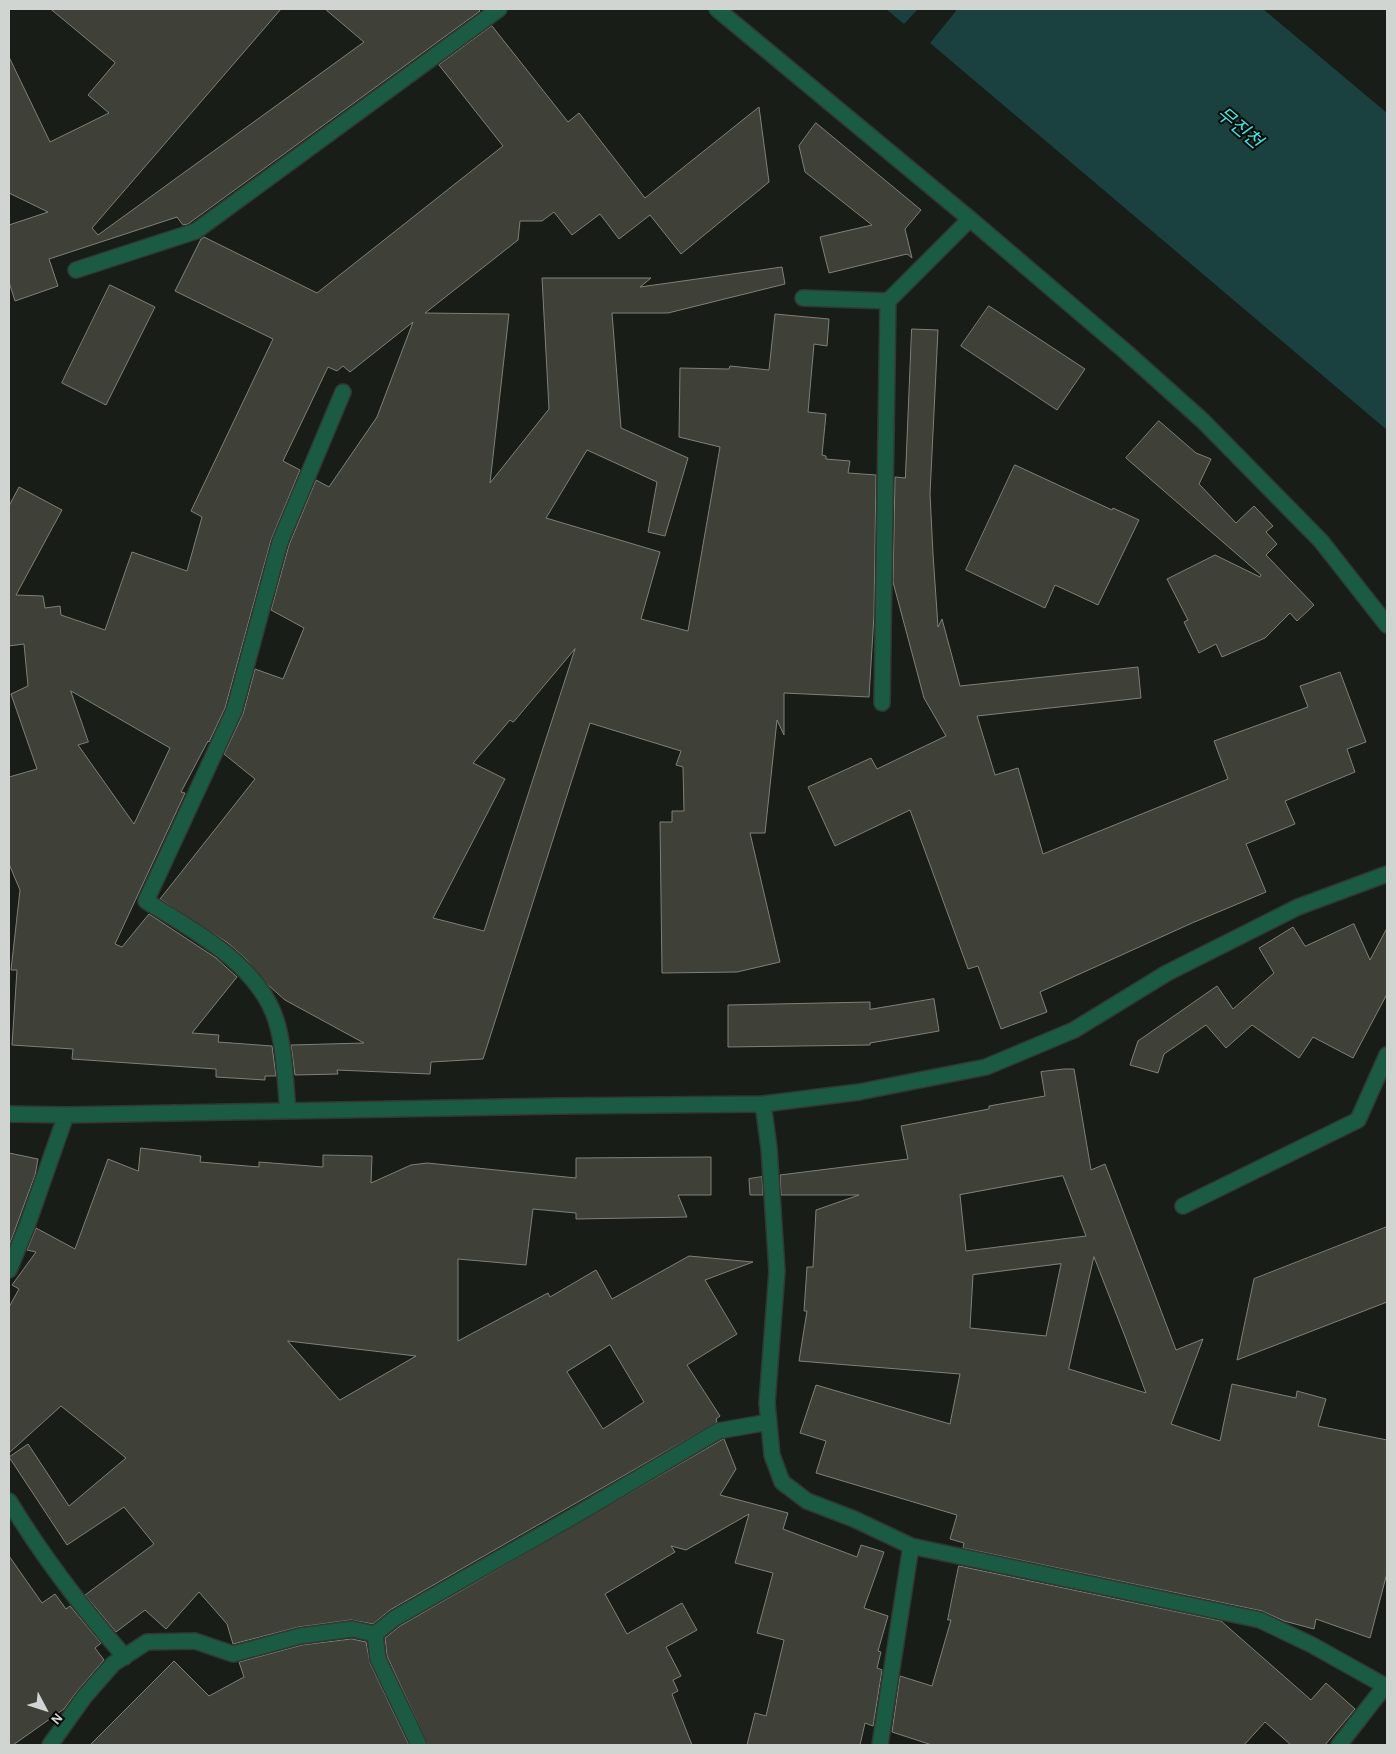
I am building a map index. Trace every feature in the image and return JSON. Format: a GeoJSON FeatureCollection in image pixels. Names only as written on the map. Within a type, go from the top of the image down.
{"type":"FeatureCollection","features":[{"type":"Feature","properties":{"kind":"street"},"geometry":{"type":"LineString","coordinates":[[76,270],[196,232],[499,9]]}},
{"type":"Feature","properties":{"kind":"street"},"geometry":{"type":"LineString","coordinates":[[717,9],[970,219],[1126,352],[1203,421],[1321,541],[1387,624]]}},
{"type":"Feature","properties":{"kind":"street"},"geometry":{"type":"LineString","coordinates":[[882,703],[888,301],[970,219]]}},
{"type":"Feature","properties":{"kind":"street"},"geometry":{"type":"LineString","coordinates":[[803,298],[888,301]]}},
{"type":"Feature","properties":{"kind":"street"},"geometry":{"type":"LineString","coordinates":[[288,1111],[283,1055],[275,1019],[265,998],[245,971],[206,939],[146,901],[234,711],[280,542],[343,392]]}},
{"type":"Feature","properties":{"kind":"street"},"geometry":{"type":"LineString","coordinates":[[9,1102],[9,1114],[66,1115],[763,1104],[859,1092],[986,1067],[1074,1030],[1167,973],[1298,907],[1387,874]]}},
{"type":"Feature","properties":{"kind":"street"},"geometry":{"type":"LineString","coordinates":[[1183,1206],[1358,1120],[1387,1055]]}},
{"type":"Feature","properties":{"kind":"street"},"geometry":{"type":"LineString","coordinates":[[763,1104],[769,1148],[777,1272],[767,1403],[772,1455],[782,1482],[807,1501],[854,1519],[911,1546],[1260,1620],[1312,1645],[1386,1686],[1339,1745]]}},
{"type":"Feature","properties":{"kind":"street"},"geometry":{"type":"LineString","coordinates":[[9,1270],[27,1226],[66,1115]]}},
{"type":"Feature","properties":{"kind":"street"},"geometry":{"type":"LineString","coordinates":[[375,1634],[394,1618],[574,1516],[718,1431],[769,1422]]}},
{"type":"Feature","properties":{"kind":"street"},"geometry":{"type":"LineString","coordinates":[[9,1501],[26,1530],[85,1612],[125,1657]]}},
{"type":"Feature","properties":{"kind":"street"},"geometry":{"type":"LineString","coordinates":[[880,1745],[911,1546]]}},
{"type":"Feature","properties":{"kind":"street"},"geometry":{"type":"LineString","coordinates":[[50,1745],[85,1696],[113,1664],[147,1642],[195,1641],[233,1654],[300,1636],[352,1629],[375,1634]]}},
{"type":"Feature","properties":{"kind":"street"},"geometry":{"type":"LineString","coordinates":[[375,1634],[378,1659],[420,1745]]}},
{"type":"Feature","properties":{"kind":"water"},"geometry":{"type":"Polygon","coordinates":[[[886,9],[918,9],[904,24],[886,9]]]}},
{"type":"Feature","properties":{"kind":"water","name":"무진천"},"geometry":{"type":"Polygon","coordinates":[[[954,9],[1263,9],[1387,113],[1387,430],[930,43],[956,11],[954,9]]]}},
{"type":"Feature","properties":{"kind":"building"},"geometry":{"type":"Polygon","coordinates":[[[51,9],[281,9],[92,228],[98,235],[364,42],[325,9],[478,9],[480,11],[188,224],[183,225],[177,217],[49,259],[58,286],[15,301],[9,282],[9,225],[48,212],[9,193],[9,57],[50,142],[109,113],[88,95],[115,63],[51,9]]]}},
{"type":"Feature","properties":{"kind":"building"},"geometry":{"type":"Polygon","coordinates":[[[492,26],[568,122],[579,113],[645,198],[759,107],[769,182],[681,254],[650,215],[619,239],[600,214],[572,235],[554,212],[542,221],[520,221],[518,240],[425,313],[509,314],[490,483],[549,409],[542,278],[651,278],[640,287],[782,267],[785,284],[668,313],[612,313],[621,428],[688,458],[665,536],[648,532],[657,482],[587,450],[546,518],[660,552],[641,619],[688,631],[720,447],[679,437],[680,368],[729,369],[730,366],[769,370],[775,314],[829,319],[827,346],[814,344],[808,412],[826,414],[822,455],[826,456],[826,459],[850,461],[848,473],[876,475],[874,615],[869,697],[784,693],[784,735],[777,720],[765,833],[750,833],[780,962],[737,972],[662,973],[660,822],[672,822],[672,811],[684,811],[683,767],[676,765],[681,751],[590,723],[483,1059],[431,1062],[430,1074],[337,1070],[338,1074],[295,1075],[291,1045],[364,1043],[285,1000],[228,943],[160,899],[255,779],[224,754],[243,714],[255,669],[283,679],[304,628],[271,610],[289,545],[316,480],[329,487],[377,417],[413,322],[350,372],[343,366],[337,371],[328,367],[283,461],[300,470],[271,540],[225,708],[209,742],[181,792],[185,793],[115,944],[122,947],[149,914],[216,958],[237,977],[192,1033],[219,1035],[218,1042],[272,1046],[276,1076],[265,1076],[265,1080],[216,1077],[216,1069],[72,1059],[73,1049],[12,1045],[17,970],[11,970],[20,890],[9,864],[9,777],[37,769],[11,694],[28,686],[24,644],[9,646],[9,506],[19,487],[62,510],[16,595],[43,596],[45,608],[60,606],[61,615],[105,630],[132,552],[187,571],[202,517],[191,511],[273,339],[175,291],[201,239],[204,237],[317,293],[503,146],[439,65],[492,26]],[[575,649],[513,722],[510,720],[473,763],[505,779],[433,918],[484,931],[575,649]],[[71,691],[88,742],[78,745],[134,824],[170,748],[71,691]]]}},
{"type":"Feature","properties":{"kind":"building"},"geometry":{"type":"Polygon","coordinates":[[[816,123],[921,210],[905,229],[912,258],[907,254],[829,273],[820,237],[872,225],[805,172],[799,146],[816,123]]]}},
{"type":"Feature","properties":{"kind":"building"},"geometry":{"type":"Polygon","coordinates":[[[110,285],[155,307],[106,405],[62,383],[110,285]]]}},
{"type":"Feature","properties":{"kind":"building"},"geometry":{"type":"Polygon","coordinates":[[[989,306],[1085,369],[1057,410],[961,346],[989,306]]]}},
{"type":"Feature","properties":{"kind":"building"},"geometry":{"type":"Polygon","coordinates":[[[912,329],[938,330],[930,494],[933,554],[938,627],[942,619],[960,686],[1138,667],[1141,698],[977,716],[995,775],[1018,768],[1043,854],[1228,779],[1214,741],[1308,707],[1300,686],[1340,672],[1366,742],[1347,749],[1355,772],[1285,801],[1295,824],[1246,844],[1266,892],[1192,923],[1040,992],[1047,1012],[1001,1029],[978,966],[968,969],[910,810],[835,846],[808,787],[871,758],[877,769],[946,736],[924,698],[893,582],[895,477],[905,478],[912,329]]]}},
{"type":"Feature","properties":{"kind":"building"},"geometry":{"type":"Polygon","coordinates":[[[1159,421],[1196,453],[1211,459],[1199,484],[1236,523],[1254,506],[1273,526],[1266,532],[1277,544],[1266,555],[1314,605],[1297,621],[1290,613],[1265,638],[1222,657],[1216,644],[1199,653],[1184,622],[1188,620],[1167,579],[1215,555],[1260,577],[1261,575],[1126,458],[1159,421]]]}},
{"type":"Feature","properties":{"kind":"building"},"geometry":{"type":"Polygon","coordinates":[[[1015,465],[1112,510],[1113,508],[1139,520],[1098,605],[1055,585],[1045,608],[966,570],[1015,465]]]}},
{"type":"Feature","properties":{"kind":"building"},"geometry":{"type":"Polygon","coordinates":[[[1354,924],[1370,960],[1387,928],[1387,994],[1353,1058],[1313,1037],[1299,1058],[1252,1025],[1226,1048],[1206,1025],[1164,1054],[1158,1073],[1130,1065],[1138,1041],[1217,986],[1233,1009],[1274,973],[1259,948],[1293,927],[1305,946],[1354,924]]]}},
{"type":"Feature","properties":{"kind":"building"},"geometry":{"type":"Polygon","coordinates":[[[934,999],[939,1031],[870,1043],[870,1045],[728,1047],[728,1005],[870,1002],[870,1009],[934,999]]]}},
{"type":"Feature","properties":{"kind":"building"},"geometry":{"type":"Polygon","coordinates":[[[1074,1069],[1091,1170],[1105,1164],[1176,1350],[1203,1339],[1171,1424],[1220,1441],[1232,1384],[1296,1398],[1297,1391],[1326,1399],[1318,1426],[1387,1440],[1387,1573],[1370,1638],[1316,1619],[1314,1629],[1284,1621],[1262,1611],[963,1548],[964,1543],[950,1539],[957,1515],[816,1473],[826,1441],[800,1433],[816,1385],[950,1424],[960,1374],[799,1361],[807,1311],[804,1311],[807,1267],[813,1267],[816,1210],[859,1195],[781,1195],[780,1175],[908,1159],[901,1126],[989,1109],[989,1106],[1045,1096],[1041,1072],[1074,1069]],[[1063,1176],[960,1195],[966,1251],[1086,1236],[1063,1176]],[[1094,1257],[1069,1369],[1146,1393],[1094,1257]],[[1061,1264],[973,1275],[970,1328],[1046,1336],[1061,1264]]]}},
{"type":"Feature","properties":{"kind":"building"},"geometry":{"type":"Polygon","coordinates":[[[141,1148],[201,1156],[200,1162],[259,1167],[259,1162],[323,1167],[323,1155],[372,1156],[371,1183],[411,1165],[427,1163],[576,1178],[576,1158],[711,1157],[711,1195],[678,1195],[687,1217],[576,1219],[576,1213],[533,1209],[526,1265],[458,1259],[458,1341],[548,1293],[550,1297],[596,1270],[612,1299],[689,1256],[753,1262],[705,1280],[737,1334],[687,1365],[720,1416],[716,1419],[717,1422],[390,1610],[373,1624],[351,1620],[299,1627],[233,1644],[227,1624],[199,1592],[166,1629],[145,1610],[116,1632],[85,1595],[154,1544],[124,1507],[67,1545],[9,1457],[28,1444],[69,1506],[126,1458],[61,1406],[9,1453],[9,1307],[19,1289],[12,1285],[36,1252],[27,1250],[36,1228],[75,1249],[108,1159],[138,1171],[141,1148]],[[288,1341],[340,1400],[416,1356],[288,1341]],[[610,1345],[567,1372],[603,1429],[644,1402],[610,1345]]]}},
{"type":"Feature","properties":{"kind":"building"},"geometry":{"type":"Polygon","coordinates":[[[9,1153],[38,1159],[35,1175],[9,1246],[9,1153]]]}},
{"type":"Feature","properties":{"kind":"building"},"geometry":{"type":"Polygon","coordinates":[[[762,1177],[763,1195],[750,1195],[749,1179],[762,1177]]]}},
{"type":"Feature","properties":{"kind":"building"},"geometry":{"type":"Polygon","coordinates":[[[1387,1227],[1387,1302],[1237,1360],[1254,1279],[1387,1227]]]}},
{"type":"Feature","properties":{"kind":"building"},"geometry":{"type":"Polygon","coordinates":[[[724,1439],[736,1469],[720,1495],[788,1513],[783,1529],[857,1557],[861,1545],[884,1552],[864,1608],[888,1616],[878,1651],[881,1652],[877,1668],[882,1670],[873,1726],[865,1723],[860,1745],[747,1745],[755,1713],[766,1716],[784,1640],[757,1633],[773,1573],[735,1563],[749,1514],[686,1550],[671,1546],[675,1552],[605,1594],[627,1634],[682,1603],[697,1630],[666,1647],[681,1676],[673,1680],[678,1691],[672,1694],[692,1745],[428,1745],[387,1656],[385,1638],[400,1626],[724,1439]]]}},
{"type":"Feature","properties":{"kind":"building"},"geometry":{"type":"Polygon","coordinates":[[[9,1556],[42,1603],[55,1594],[66,1609],[70,1606],[101,1643],[95,1648],[104,1660],[64,1709],[13,1745],[9,1745],[9,1556]]]}},
{"type":"Feature","properties":{"kind":"building"},"geometry":{"type":"Polygon","coordinates":[[[959,1566],[1221,1621],[1311,1700],[1326,1683],[1355,1709],[1325,1745],[1291,1745],[1265,1722],[1244,1745],[932,1745],[892,1732],[900,1676],[932,1686],[951,1620],[948,1620],[959,1566]]]}},
{"type":"Feature","properties":{"kind":"building"},"geometry":{"type":"Polygon","coordinates":[[[352,1639],[366,1642],[370,1663],[409,1745],[90,1745],[174,1661],[209,1696],[244,1677],[239,1662],[302,1645],[352,1639]]]}}]}
